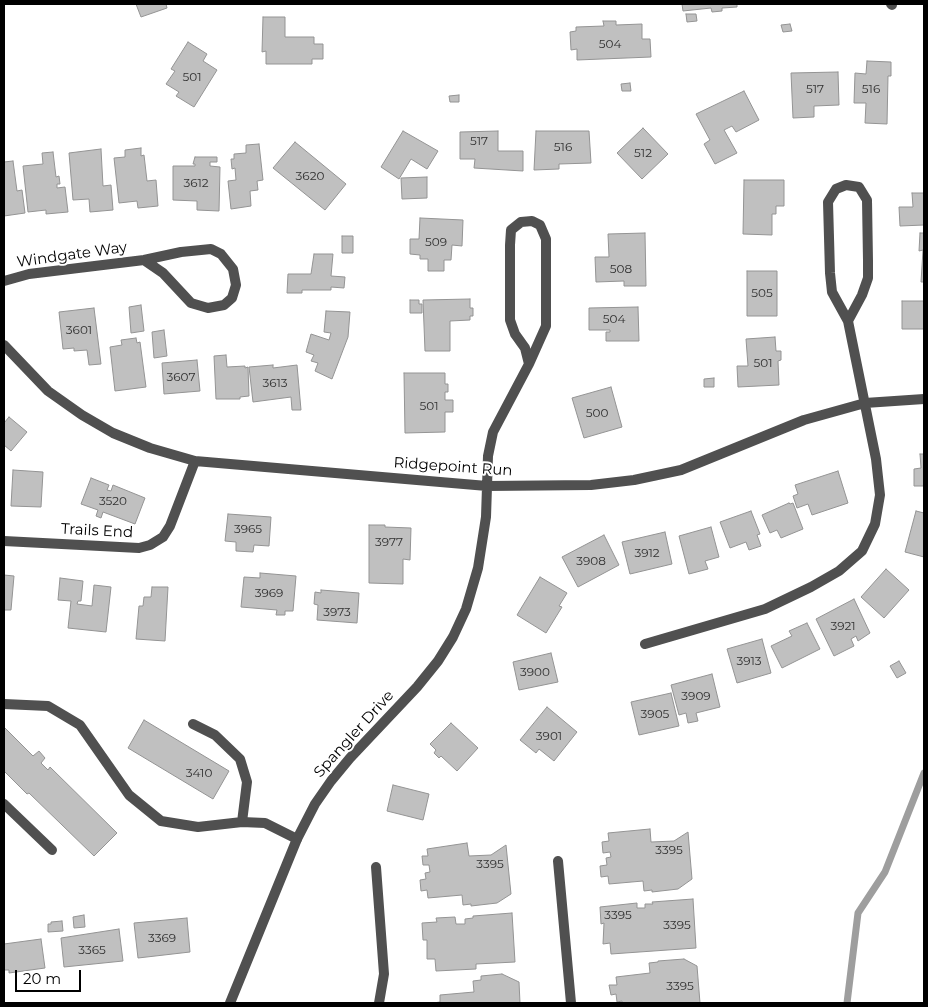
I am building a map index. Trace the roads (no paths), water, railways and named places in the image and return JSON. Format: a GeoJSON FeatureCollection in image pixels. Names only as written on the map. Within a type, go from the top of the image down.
{"type":"FeatureCollection","features":[{"type":"Feature","properties":{"kind":"street"},"geometry":{"type":"LineString","coordinates":[[646,644],[765,610],[811,587],[839,571],[862,550],[875,524],[880,495],[876,459],[848,321],[832,292],[830,273],[828,202],[836,189],[846,185],[859,187],[867,200],[868,261],[868,278],[862,295],[848,321]]}},
{"type":"Feature","properties":{"kind":"street","name":"Spangler Drive"},"geometry":{"type":"LineString","coordinates":[[230,1003],[297,839],[315,804],[350,758],[417,687],[438,661],[453,637],[466,609],[478,568],[486,517],[488,456],[493,432],[529,364],[546,326],[546,239],[540,225],[532,221],[521,222],[512,230],[510,245],[510,320],[515,334],[525,348],[529,364]]}},
{"type":"Feature","properties":{"kind":"street","name":"Windgate Way"},"geometry":{"type":"LineString","coordinates":[[4,281],[29,274],[144,260],[197,249],[210,249],[221,254],[233,268],[236,285],[232,298],[224,305],[208,308],[191,303],[163,274],[144,260]]}},
{"type":"Feature","properties":{"kind":"street","name":"Ridgepoint Run"},"geometry":{"type":"LineString","coordinates":[[4,345],[48,391],[82,415],[113,433],[150,448],[195,461],[487,486],[591,485],[644,478],[681,470],[804,420],[865,403],[924,399]]}},
{"type":"Feature","properties":{"kind":"street","name":"Trails End"},"geometry":{"type":"LineString","coordinates":[[4,540],[139,548],[150,545],[163,537],[170,526],[195,461]]}},
{"type":"Feature","properties":{"kind":"street"},"geometry":{"type":"LineString","coordinates":[[4,704],[48,706],[80,725],[129,795],[161,821],[198,827],[242,822],[265,823],[297,839]]}},
{"type":"Feature","properties":{"kind":"street"},"geometry":{"type":"LineString","coordinates":[[193,724],[215,735],[240,759],[247,782],[242,822]]}},
{"type":"Feature","properties":{"kind":"street"},"geometry":{"type":"LineString","coordinates":[[4,804],[52,850]]}},
{"type":"Feature","properties":{"kind":"street"},"geometry":{"type":"LineString","coordinates":[[558,861],[571,1003]]}},
{"type":"Feature","properties":{"kind":"street"},"geometry":{"type":"LineString","coordinates":[[376,867],[384,974],[379,1003]]}},
{"type":"Feature","properties":{"kind":"waterway"},"geometry":{"type":"LineString","coordinates":[[847,1003],[858,913],[885,872],[924,773]]}}]}
